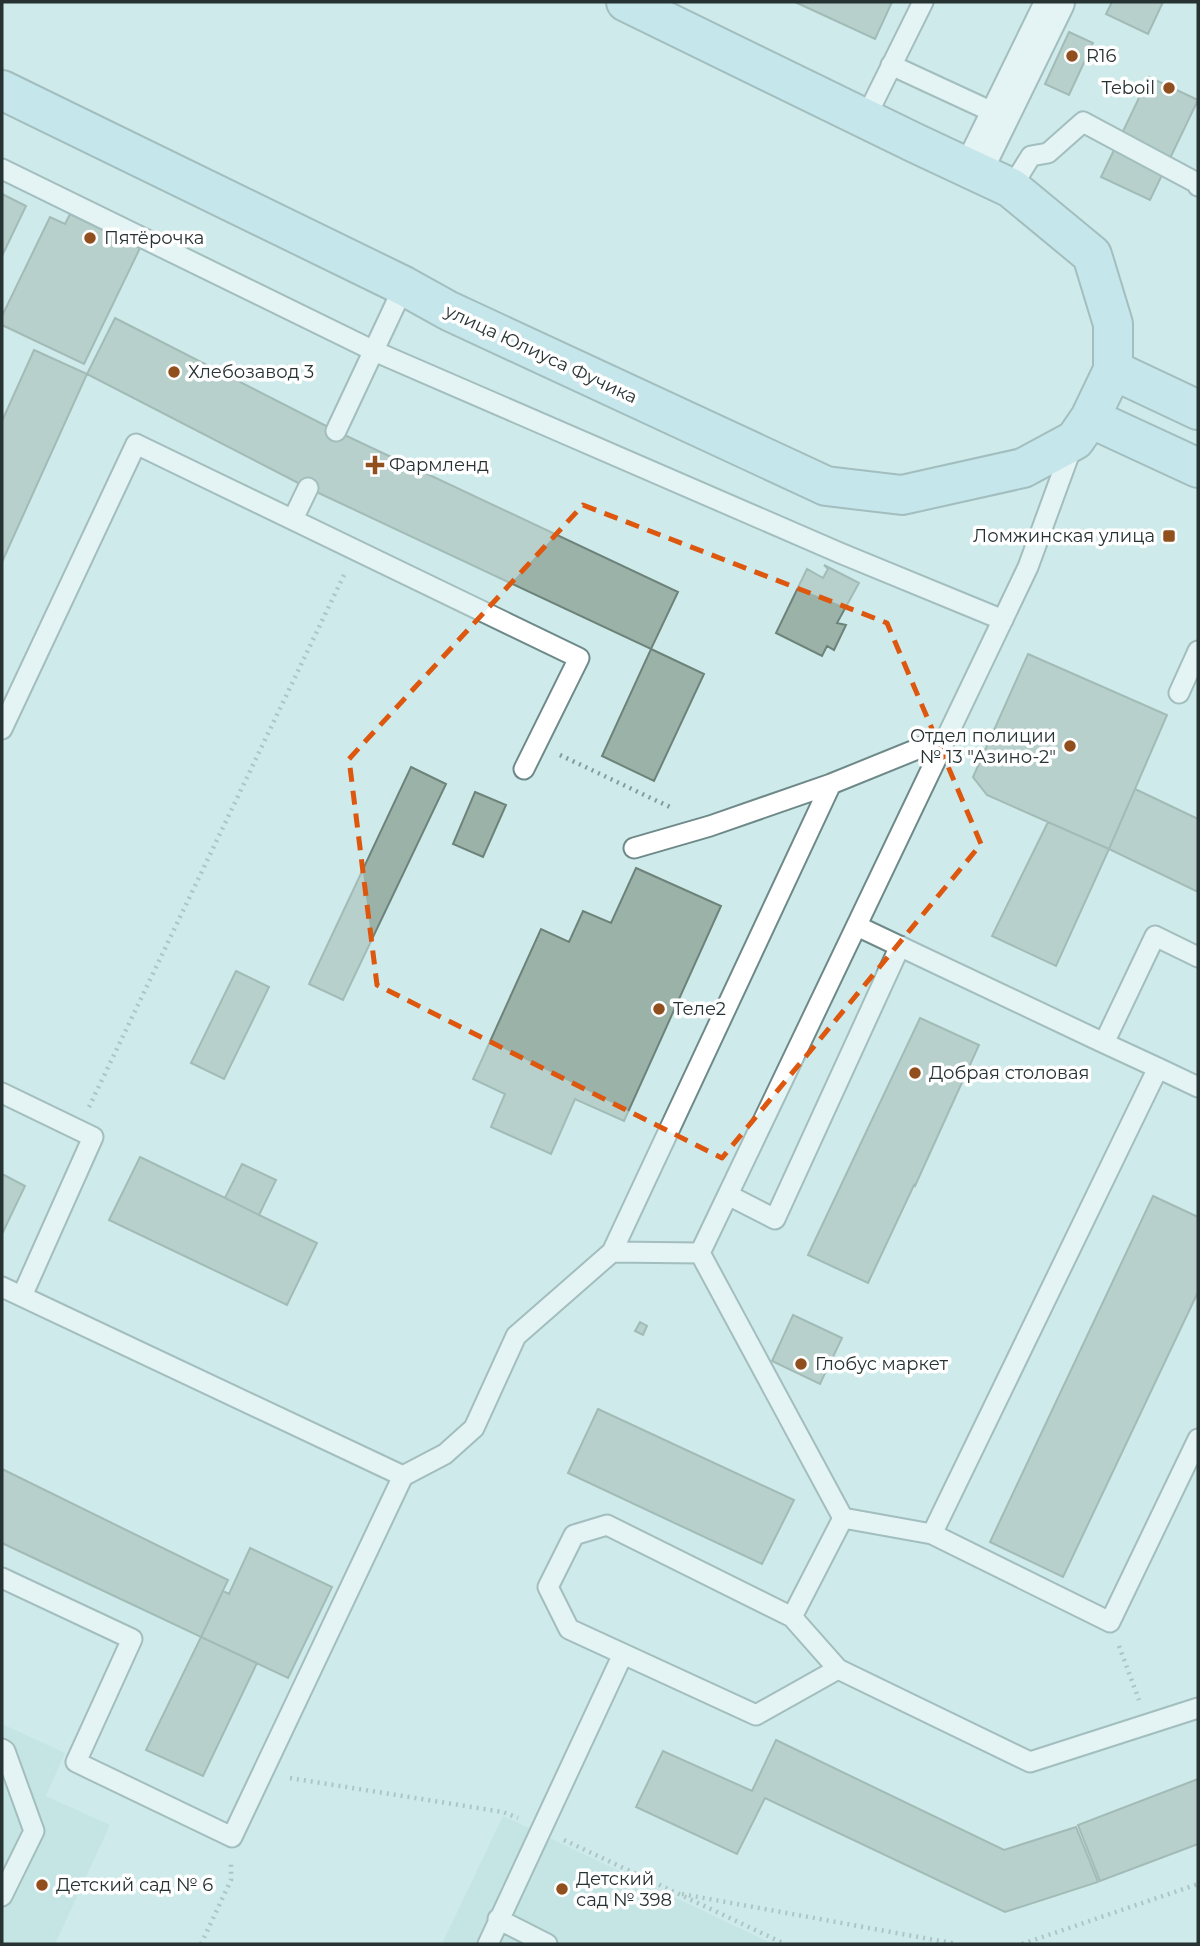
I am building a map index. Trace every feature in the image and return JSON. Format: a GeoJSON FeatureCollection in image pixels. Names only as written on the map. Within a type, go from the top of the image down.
{"type":"FeatureCollection","features":[{"type":"Feature","properties":{"kind":"main road"},"geometry":{"type":"LineString","coordinates":[[626,2],[1011,188],[1092,255],[1113,324],[1113,370],[1083,429],[1198,468]]}},
{"type":"Feature","properties":{"kind":"main road","name":"улица Юлиуса Фучика"},"geometry":{"type":"LineString","coordinates":[[2,90],[404,286],[462,317],[826,486],[902,495],[1023,468],[1083,429]]}},
{"type":"Feature","properties":{"kind":"main road"},"geometry":{"type":"LineString","coordinates":[[1113,370],[1198,410]]}},
{"type":"Feature","properties":{"kind":"street"},"geometry":{"type":"LineString","coordinates":[[973,170],[1055,2]]}},
{"type":"Feature","properties":{"kind":"lane"},"geometry":{"type":"LineString","coordinates":[[865,119],[923,2]]}},
{"type":"Feature","properties":{"kind":"lane"},"geometry":{"type":"LineString","coordinates":[[891,65],[999,116]]}},
{"type":"Feature","properties":{"kind":"lane"},"geometry":{"type":"LineString","coordinates":[[1011,188],[1031,156],[1048,153],[1083,122],[1197,183],[1198,186]]}},
{"type":"Feature","properties":{"kind":"lane"},"geometry":{"type":"LineString","coordinates":[[2,169],[374,351],[840,553],[1003,620]]}},
{"type":"Feature","properties":{"kind":"lane"},"geometry":{"type":"LineString","coordinates":[[336,431],[404,286]]}},
{"type":"Feature","properties":{"kind":"lane"},"geometry":{"type":"LineString","coordinates":[[700,1253],[1028,567],[1083,429]]}},
{"type":"Feature","properties":{"kind":"lane"},"geometry":{"type":"LineString","coordinates":[[2,729],[136,444],[579,658],[524,769]]}},
{"type":"Feature","properties":{"kind":"lane"},"geometry":{"type":"LineString","coordinates":[[293,519],[308,488]]}},
{"type":"Feature","properties":{"kind":"lane"},"geometry":{"type":"LineString","coordinates":[[1179,693],[1198,651]]}},
{"type":"Feature","properties":{"kind":"lane"},"geometry":{"type":"LineString","coordinates":[[634,848],[710,826],[831,784],[947,737]]}},
{"type":"Feature","properties":{"kind":"lane"},"geometry":{"type":"LineString","coordinates":[[2,1578],[132,1639],[76,1762],[232,1837],[403,1476],[445,1454],[474,1428],[516,1336],[612,1252],[831,784]]}},
{"type":"Feature","properties":{"kind":"lane"},"geometry":{"type":"LineString","coordinates":[[857,926],[1198,1087]]}},
{"type":"Feature","properties":{"kind":"lane"},"geometry":{"type":"LineString","coordinates":[[1104,1042],[1155,936],[1198,957]]}},
{"type":"Feature","properties":{"kind":"lane"},"geometry":{"type":"LineString","coordinates":[[728,1195],[775,1219],[901,946]]}},
{"type":"Feature","properties":{"kind":"lane"},"geometry":{"type":"LineString","coordinates":[[932,1534],[1158,1068]]}},
{"type":"Feature","properties":{"kind":"lane"},"geometry":{"type":"LineString","coordinates":[[2,1093],[93,1137],[22,1296]]}},
{"type":"Feature","properties":{"kind":"lane"},"geometry":{"type":"LineString","coordinates":[[612,1252],[700,1253]]}},
{"type":"Feature","properties":{"kind":"lane"},"geometry":{"type":"LineString","coordinates":[[700,1253],[843,1518]]}},
{"type":"Feature","properties":{"kind":"lane"},"geometry":{"type":"LineString","coordinates":[[2,1287],[403,1476]]}},
{"type":"Feature","properties":{"kind":"lane"},"geometry":{"type":"LineString","coordinates":[[843,1518],[932,1534],[1110,1622],[1198,1439]]}},
{"type":"Feature","properties":{"kind":"lane"},"geometry":{"type":"LineString","coordinates":[[792,1617],[843,1518]]}},
{"type":"Feature","properties":{"kind":"lane"},"geometry":{"type":"LineString","coordinates":[[838,1670],[756,1715],[569,1629],[548,1587],[574,1535],[607,1525],[792,1617],[838,1670],[1030,1762],[1198,1708]]}},
{"type":"Feature","properties":{"kind":"lane"},"geometry":{"type":"LineString","coordinates":[[488,1944],[623,1654]]}},
{"type":"Feature","properties":{"kind":"lane"},"geometry":{"type":"LineString","coordinates":[[2,1749],[34,1831],[2,1896]]}},
{"type":"Feature","properties":{"kind":"lane"},"geometry":{"type":"LineString","coordinates":[[498,1919],[547,1944]]}},
{"type":"Feature","properties":{"kind":"path"},"geometry":{"type":"LineString","coordinates":[[79,1130],[356,550]]}},
{"type":"Feature","properties":{"kind":"path"},"geometry":{"type":"LineString","coordinates":[[537,744],[710,826]]}},
{"type":"Feature","properties":{"kind":"path"},"geometry":{"type":"LineString","coordinates":[[1110,1622],[1148,1724]]}},
{"type":"Feature","properties":{"kind":"path"},"geometry":{"type":"LineString","coordinates":[[201,1944],[231,1880],[232,1837]]}},
{"type":"Feature","properties":{"kind":"path"},"geometry":{"type":"LineString","coordinates":[[1023,1944],[1198,1884]]}},
{"type":"Feature","properties":{"kind":"path"},"geometry":{"type":"LineString","coordinates":[[674,1892],[957,1944]]}},
{"type":"Feature","properties":{"kind":"highlighted area"},"geometry":{"type":"Polygon","coordinates":[[[583,505],[887,623],[981,844],[722,1158],[377,985],[349,759],[583,505]]]}},
{"type":"Feature","properties":{"kind":"shaded area","name":"Детский сад № 6"},"geometry":{"type":"Polygon","coordinates":[[[2,1724],[65,1753],[46,1796],[110,1825],[55,1944],[2,1944],[2,1724]]]}},
{"type":"Feature","properties":{"kind":"shaded area","name":"Детский сад № 398"},"geometry":{"type":"Polygon","coordinates":[[[503,1816],[773,1944],[442,1944],[503,1816]]]}},
{"type":"Feature","properties":{"kind":"building"},"geometry":{"type":"Polygon","coordinates":[[[795,2],[892,2],[875,39],[795,2]]]}},
{"type":"Feature","properties":{"kind":"building"},"geometry":{"type":"Polygon","coordinates":[[[1112,2],[1163,2],[1148,34],[1106,14],[1112,2]]]}},
{"type":"Feature","properties":{"kind":"building","name":"R16"},"geometry":{"type":"Polygon","coordinates":[[[1069,32],[1093,43],[1069,95],[1045,84],[1069,32]]]}},
{"type":"Feature","properties":{"kind":"building"},"geometry":{"type":"Polygon","coordinates":[[[1149,77],[1198,100],[1150,200],[1101,177],[1149,77]]]}},
{"type":"Feature","properties":{"kind":"building"},"geometry":{"type":"Polygon","coordinates":[[[2,194],[26,206],[2,256],[2,194]]]}},
{"type":"Feature","properties":{"kind":"building"},"geometry":{"type":"Polygon","coordinates":[[[70,214],[140,248],[84,364],[2,325],[2,316],[50,217],[65,224],[70,214]]]}},
{"type":"Feature","properties":{"kind":"building"},"geometry":{"type":"Polygon","coordinates":[[[115,318],[336,431],[678,592],[651,649],[308,488],[87,374],[115,318]]]}},
{"type":"Feature","properties":{"kind":"building"},"geometry":{"type":"Polygon","coordinates":[[[34,350],[87,374],[2,562],[2,421],[34,350]]]}},
{"type":"Feature","properties":{"kind":"building"},"geometry":{"type":"Polygon","coordinates":[[[824,565],[859,583],[837,623],[846,625],[834,650],[827,646],[822,656],[776,633],[807,569],[823,578],[828,569],[824,565]]]}},
{"type":"Feature","properties":{"kind":"building"},"geometry":{"type":"Polygon","coordinates":[[[651,649],[704,674],[654,781],[602,756],[651,649]]]}},
{"type":"Feature","properties":{"kind":"building","name":"Отдел полиции № 13 \"Азино-2\""},"geometry":{"type":"Polygon","coordinates":[[[1028,654],[1167,715],[1109,849],[987,795],[973,777],[1028,654]]]}},
{"type":"Feature","properties":{"kind":"building"},"geometry":{"type":"Polygon","coordinates":[[[411,767],[446,784],[343,1000],[309,984],[411,767]]]}},
{"type":"Feature","properties":{"kind":"building"},"geometry":{"type":"Polygon","coordinates":[[[1135,789],[1198,819],[1198,892],[1109,849],[1135,789]]]}},
{"type":"Feature","properties":{"kind":"building"},"geometry":{"type":"Polygon","coordinates":[[[475,792],[506,805],[483,857],[453,844],[475,792]]]}},
{"type":"Feature","properties":{"kind":"building"},"geometry":{"type":"Polygon","coordinates":[[[1048,822],[1109,849],[1056,966],[992,936],[1048,822]]]}},
{"type":"Feature","properties":{"kind":"building"},"geometry":{"type":"Polygon","coordinates":[[[636,868],[721,906],[624,1121],[575,1099],[551,1154],[491,1127],[505,1094],[473,1079],[541,929],[569,942],[583,911],[611,923],[636,868]]]}},
{"type":"Feature","properties":{"kind":"building"},"geometry":{"type":"Polygon","coordinates":[[[236,971],[269,987],[224,1079],[191,1063],[236,971]]]}},
{"type":"Feature","properties":{"kind":"building"},"geometry":{"type":"Polygon","coordinates":[[[920,1018],[979,1045],[868,1283],[808,1255],[920,1018]]]}},
{"type":"Feature","properties":{"kind":"building"},"geometry":{"type":"Polygon","coordinates":[[[140,1157],[225,1198],[242,1164],[276,1180],[259,1215],[317,1243],[287,1305],[109,1220],[140,1157]]]}},
{"type":"Feature","properties":{"kind":"building"},"geometry":{"type":"Polygon","coordinates":[[[242,1164],[276,1180],[259,1215],[225,1198],[242,1164]]]}},
{"type":"Feature","properties":{"kind":"building"},"geometry":{"type":"Polygon","coordinates":[[[2,1174],[25,1186],[2,1234],[2,1174]]]}},
{"type":"Feature","properties":{"kind":"building"},"geometry":{"type":"Polygon","coordinates":[[[1153,1196],[1198,1217],[1198,1292],[1063,1577],[990,1542],[1153,1196]]]}},
{"type":"Feature","properties":{"kind":"building"},"geometry":{"type":"Polygon","coordinates":[[[793,1315],[842,1338],[820,1384],[772,1361],[793,1315]]]}},
{"type":"Feature","properties":{"kind":"building"},"geometry":{"type":"Polygon","coordinates":[[[640,1322],[647,1326],[643,1335],[635,1331],[640,1322]]]}},
{"type":"Feature","properties":{"kind":"building"},"geometry":{"type":"Polygon","coordinates":[[[598,1409],[794,1500],[762,1564],[568,1473],[598,1409]]]}},
{"type":"Feature","properties":{"kind":"building"},"geometry":{"type":"Polygon","coordinates":[[[2,1469],[228,1580],[201,1637],[2,1543],[2,1469]]]}},
{"type":"Feature","properties":{"kind":"building"},"geometry":{"type":"Polygon","coordinates":[[[250,1548],[332,1587],[288,1678],[201,1637],[223,1591],[229,1594],[250,1548]]]}},
{"type":"Feature","properties":{"kind":"building"},"geometry":{"type":"Polygon","coordinates":[[[201,1637],[257,1663],[203,1776],[146,1750],[201,1637]]]}},
{"type":"Feature","properties":{"kind":"building"},"geometry":{"type":"Polygon","coordinates":[[[776,1740],[1004,1850],[1076,1827],[1098,1882],[1005,1912],[765,1798],[737,1854],[636,1807],[663,1751],[752,1791],[776,1740]]]}},
{"type":"Feature","properties":{"kind":"building"},"geometry":{"type":"Polygon","coordinates":[[[1198,1779],[1198,1844],[1100,1881],[1078,1825],[1198,1779]]]}},
{"type":"Feature","properties":{"kind":"place","name":"R16"},"geometry":{"type":"Point","coordinates":[1072,56]}},
{"type":"Feature","properties":{"kind":"place","name":"Teboil"},"geometry":{"type":"Point","coordinates":[1169,88]}},
{"type":"Feature","properties":{"kind":"place","name":"Пятёрочка"},"geometry":{"type":"Point","coordinates":[90,238]}},
{"type":"Feature","properties":{"kind":"place","name":"Хлебозавод 3"},"geometry":{"type":"Point","coordinates":[174,372]}},
{"type":"Feature","properties":{"kind":"place","name":"Фармленд"},"geometry":{"type":"Point","coordinates":[375,465]}},
{"type":"Feature","properties":{"kind":"place","name":"Ломжинская улица"},"geometry":{"type":"Point","coordinates":[1169,536]}},
{"type":"Feature","properties":{"kind":"place","name":"Отдел полиции № 13 \"Азино-2\""},"geometry":{"type":"Point","coordinates":[1070,746]}},
{"type":"Feature","properties":{"kind":"place","name":"Теле2"},"geometry":{"type":"Point","coordinates":[659,1009]}},
{"type":"Feature","properties":{"kind":"place","name":"Добрая столовая"},"geometry":{"type":"Point","coordinates":[915,1073]}},
{"type":"Feature","properties":{"kind":"place","name":"Глобус маркет"},"geometry":{"type":"Point","coordinates":[801,1364]}},
{"type":"Feature","properties":{"kind":"place","name":"Детский сад № 6"},"geometry":{"type":"Point","coordinates":[42,1885]}},
{"type":"Feature","properties":{"kind":"place","name":"Детский сад № 398"},"geometry":{"type":"Point","coordinates":[562,1889]}}]}
